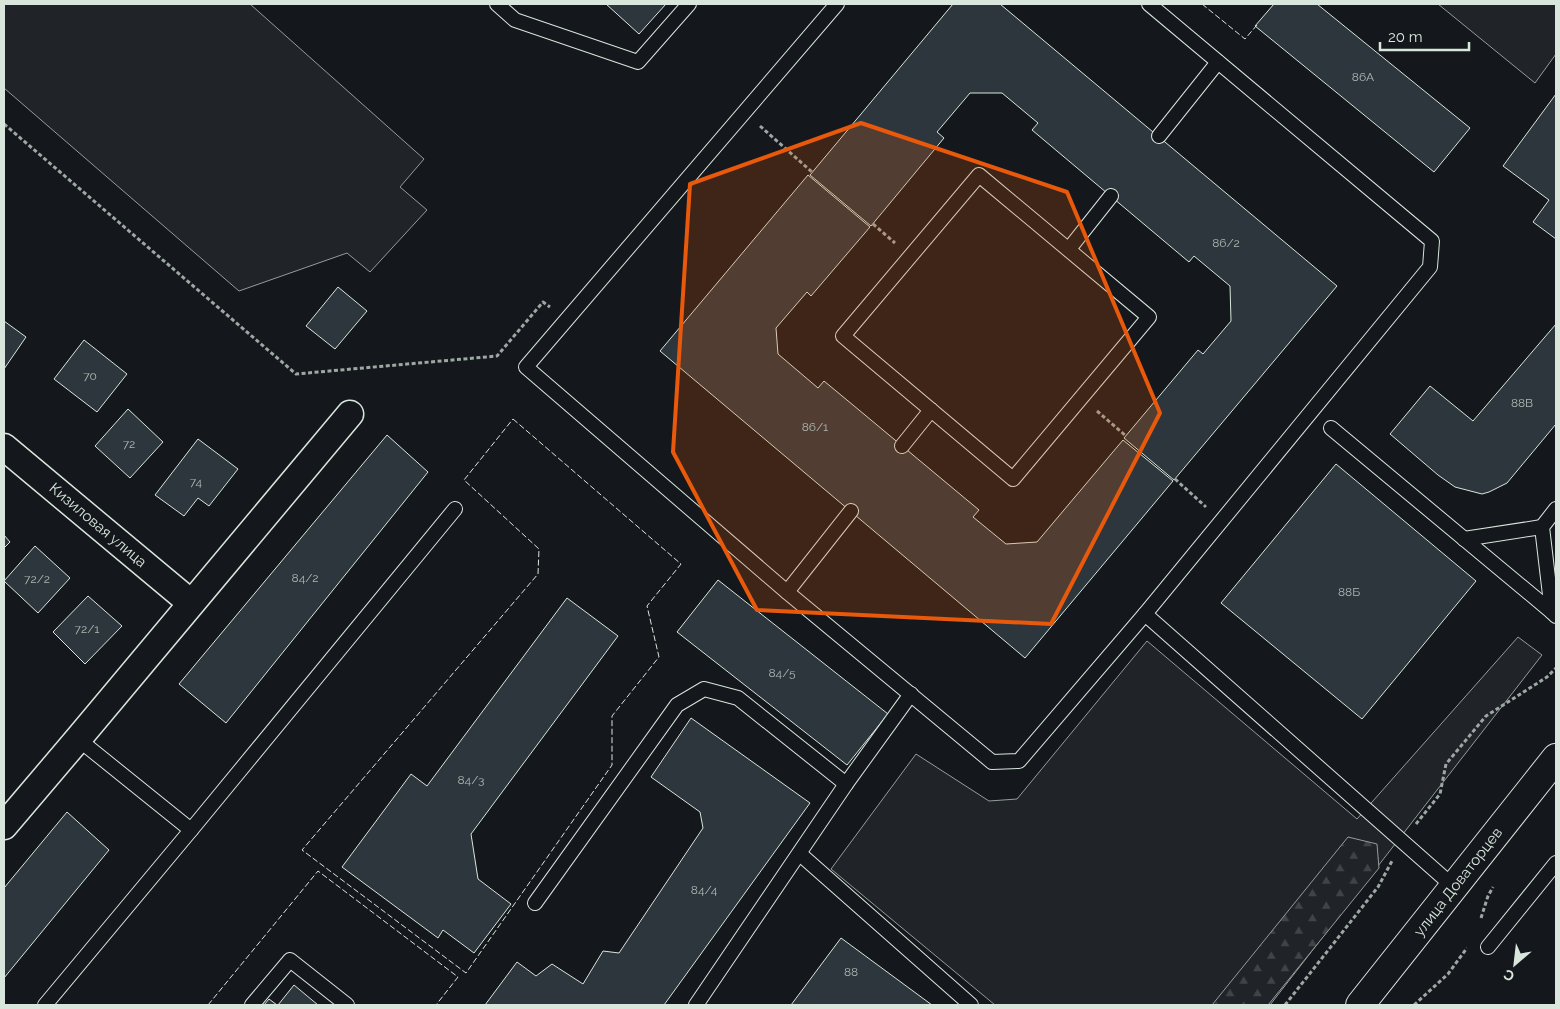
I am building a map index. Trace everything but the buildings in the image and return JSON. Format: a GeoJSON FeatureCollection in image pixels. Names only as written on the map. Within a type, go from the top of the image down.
{"type":"FeatureCollection","features":[{"type":"Feature","properties":{"kind":"main road","name":"улица Доваторцев"},"geometry":{"type":"LineString","coordinates":[[1360,1005],[1556,758]]}},
{"type":"Feature","properties":{"kind":"street"},"geometry":{"type":"LineString","coordinates":[[4,826],[350,414]]}},
{"type":"Feature","properties":{"kind":"street","name":"Кизиловая улица"},"geometry":{"type":"LineString","coordinates":[[4,447],[192,603]]}},
{"type":"Feature","properties":{"kind":"lane"},"geometry":{"type":"LineString","coordinates":[[497,4],[515,20],[638,62],[689,4]]}},
{"type":"Feature","properties":{"kind":"lane"},"geometry":{"type":"LineString","coordinates":[[837,4],[526,367],[787,592],[992,762],[1019,761],[1145,614],[1430,267],[1432,241],[1149,4]]}},
{"type":"Feature","properties":{"kind":"lane"},"geometry":{"type":"LineString","coordinates":[[1159,136],[1218,62]]}},
{"type":"Feature","properties":{"kind":"lane"},"geometry":{"type":"LineString","coordinates":[[979,174],[1149,317],[1013,479],[843,336],[910,256],[979,174]]}},
{"type":"Feature","properties":{"kind":"lane"},"geometry":{"type":"LineString","coordinates":[[1069,250],[1111,196]]}},
{"type":"Feature","properties":{"kind":"lane"},"geometry":{"type":"LineString","coordinates":[[902,446],[931,410]]}},
{"type":"Feature","properties":{"kind":"lane"},"geometry":{"type":"LineString","coordinates":[[1331,428],[1554,614]]}},
{"type":"Feature","properties":{"kind":"lane"},"geometry":{"type":"LineString","coordinates":[[45,1005],[455,509]]}},
{"type":"Feature","properties":{"kind":"lane"},"geometry":{"type":"LineString","coordinates":[[1464,540],[1542,527],[1556,510]]}},
{"type":"Feature","properties":{"kind":"lane"},"geometry":{"type":"LineString","coordinates":[[787,592],[851,511]]}},
{"type":"Feature","properties":{"kind":"lane"},"geometry":{"type":"LineString","coordinates":[[1542,527],[1554,614]]}},
{"type":"Feature","properties":{"kind":"lane"},"geometry":{"type":"LineString","coordinates":[[1145,614],[1454,887]]}},
{"type":"Feature","properties":{"kind":"lane"},"geometry":{"type":"LineString","coordinates":[[535,903],[677,705],[704,689],[738,698],[846,784]]}},
{"type":"Feature","properties":{"kind":"lane"},"geometry":{"type":"LineString","coordinates":[[700,1004],[846,784],[911,694]]}},
{"type":"Feature","properties":{"kind":"lane"},"geometry":{"type":"LineString","coordinates":[[78,739],[191,830]]}},
{"type":"Feature","properties":{"kind":"lane"},"geometry":{"type":"LineString","coordinates":[[800,854],[972,1005]]}},
{"type":"Feature","properties":{"kind":"lane"},"geometry":{"type":"LineString","coordinates":[[1488,947],[1556,863]]}},
{"type":"Feature","properties":{"kind":"lane"},"geometry":{"type":"LineString","coordinates":[[252,1005],[290,960],[347,1005]]}},
{"type":"Feature","properties":{"kind":"path"},"geometry":{"type":"LineString","coordinates":[[744,112],[812,172]]}},
{"type":"Feature","properties":{"kind":"path"},"geometry":{"type":"LineString","coordinates":[[4,124],[296,374],[497,356],[543,302],[566,321]]}},
{"type":"Feature","properties":{"kind":"path"},"geometry":{"type":"LineString","coordinates":[[873,224],[910,256]]}},
{"type":"Feature","properties":{"kind":"path"},"geometry":{"type":"LineString","coordinates":[[1081,398],[1126,436]]}},
{"type":"Feature","properties":{"kind":"path"},"geometry":{"type":"LineString","coordinates":[[1175,479],[1222,521]]}},
{"type":"Feature","properties":{"kind":"path"},"geometry":{"type":"LineString","coordinates":[[1552,672],[1556,676]]}},
{"type":"Feature","properties":{"kind":"path"},"geometry":{"type":"LineString","coordinates":[[1480,920],[1493,887]]}},
{"type":"Feature","properties":{"kind":"path"},"geometry":{"type":"LineString","coordinates":[[1414,1005],[1448,974],[1469,944]]}},
{"type":"Feature","properties":{"kind":"highlighted area"},"geometry":{"type":"Polygon","coordinates":[[[861,123],[1067,192],[1160,413],[1051,624],[757,610],[673,452],[690,184],[861,123]]]}},
{"type":"Feature","properties":{"kind":"green space"},"geometry":{"type":"Polygon","coordinates":[[[4,4],[250,4],[424,159],[400,187],[427,210],[370,272],[347,253],[239,291],[4,88],[4,4]]]}},
{"type":"Feature","properties":{"kind":"green space"},"geometry":{"type":"Polygon","coordinates":[[[1438,4],[1556,4],[1556,54],[1535,83],[1438,4]]]}},
{"type":"Feature","properties":{"kind":"green space"},"geometry":{"type":"Polygon","coordinates":[[[1518,637],[1542,655],[1270,1005],[995,1005],[831,869],[916,754],[989,801],[1017,799],[1147,641],[1357,819],[1518,637]]]}},
{"type":"Feature","properties":{"kind":"green space"},"geometry":{"type":"Polygon","coordinates":[[[1348,837],[1377,844],[1379,868],[1268,1005],[1212,1005],[1348,837]]]}},
{"type":"Feature","properties":{"kind":"fence"},"geometry":{"type":"LineString","coordinates":[[1202,4],[1245,39],[1257,25]]}},
{"type":"Feature","properties":{"kind":"fence"},"geometry":{"type":"LineString","coordinates":[[513,419],[681,564],[647,606],[659,657],[612,716],[612,765],[466,973],[302,850],[538,574],[539,549],[464,480],[513,419]]}},
{"type":"Feature","properties":{"kind":"fence"},"geometry":{"type":"LineString","coordinates":[[208,1005],[318,871],[458,977],[436,1005]]}}]}
